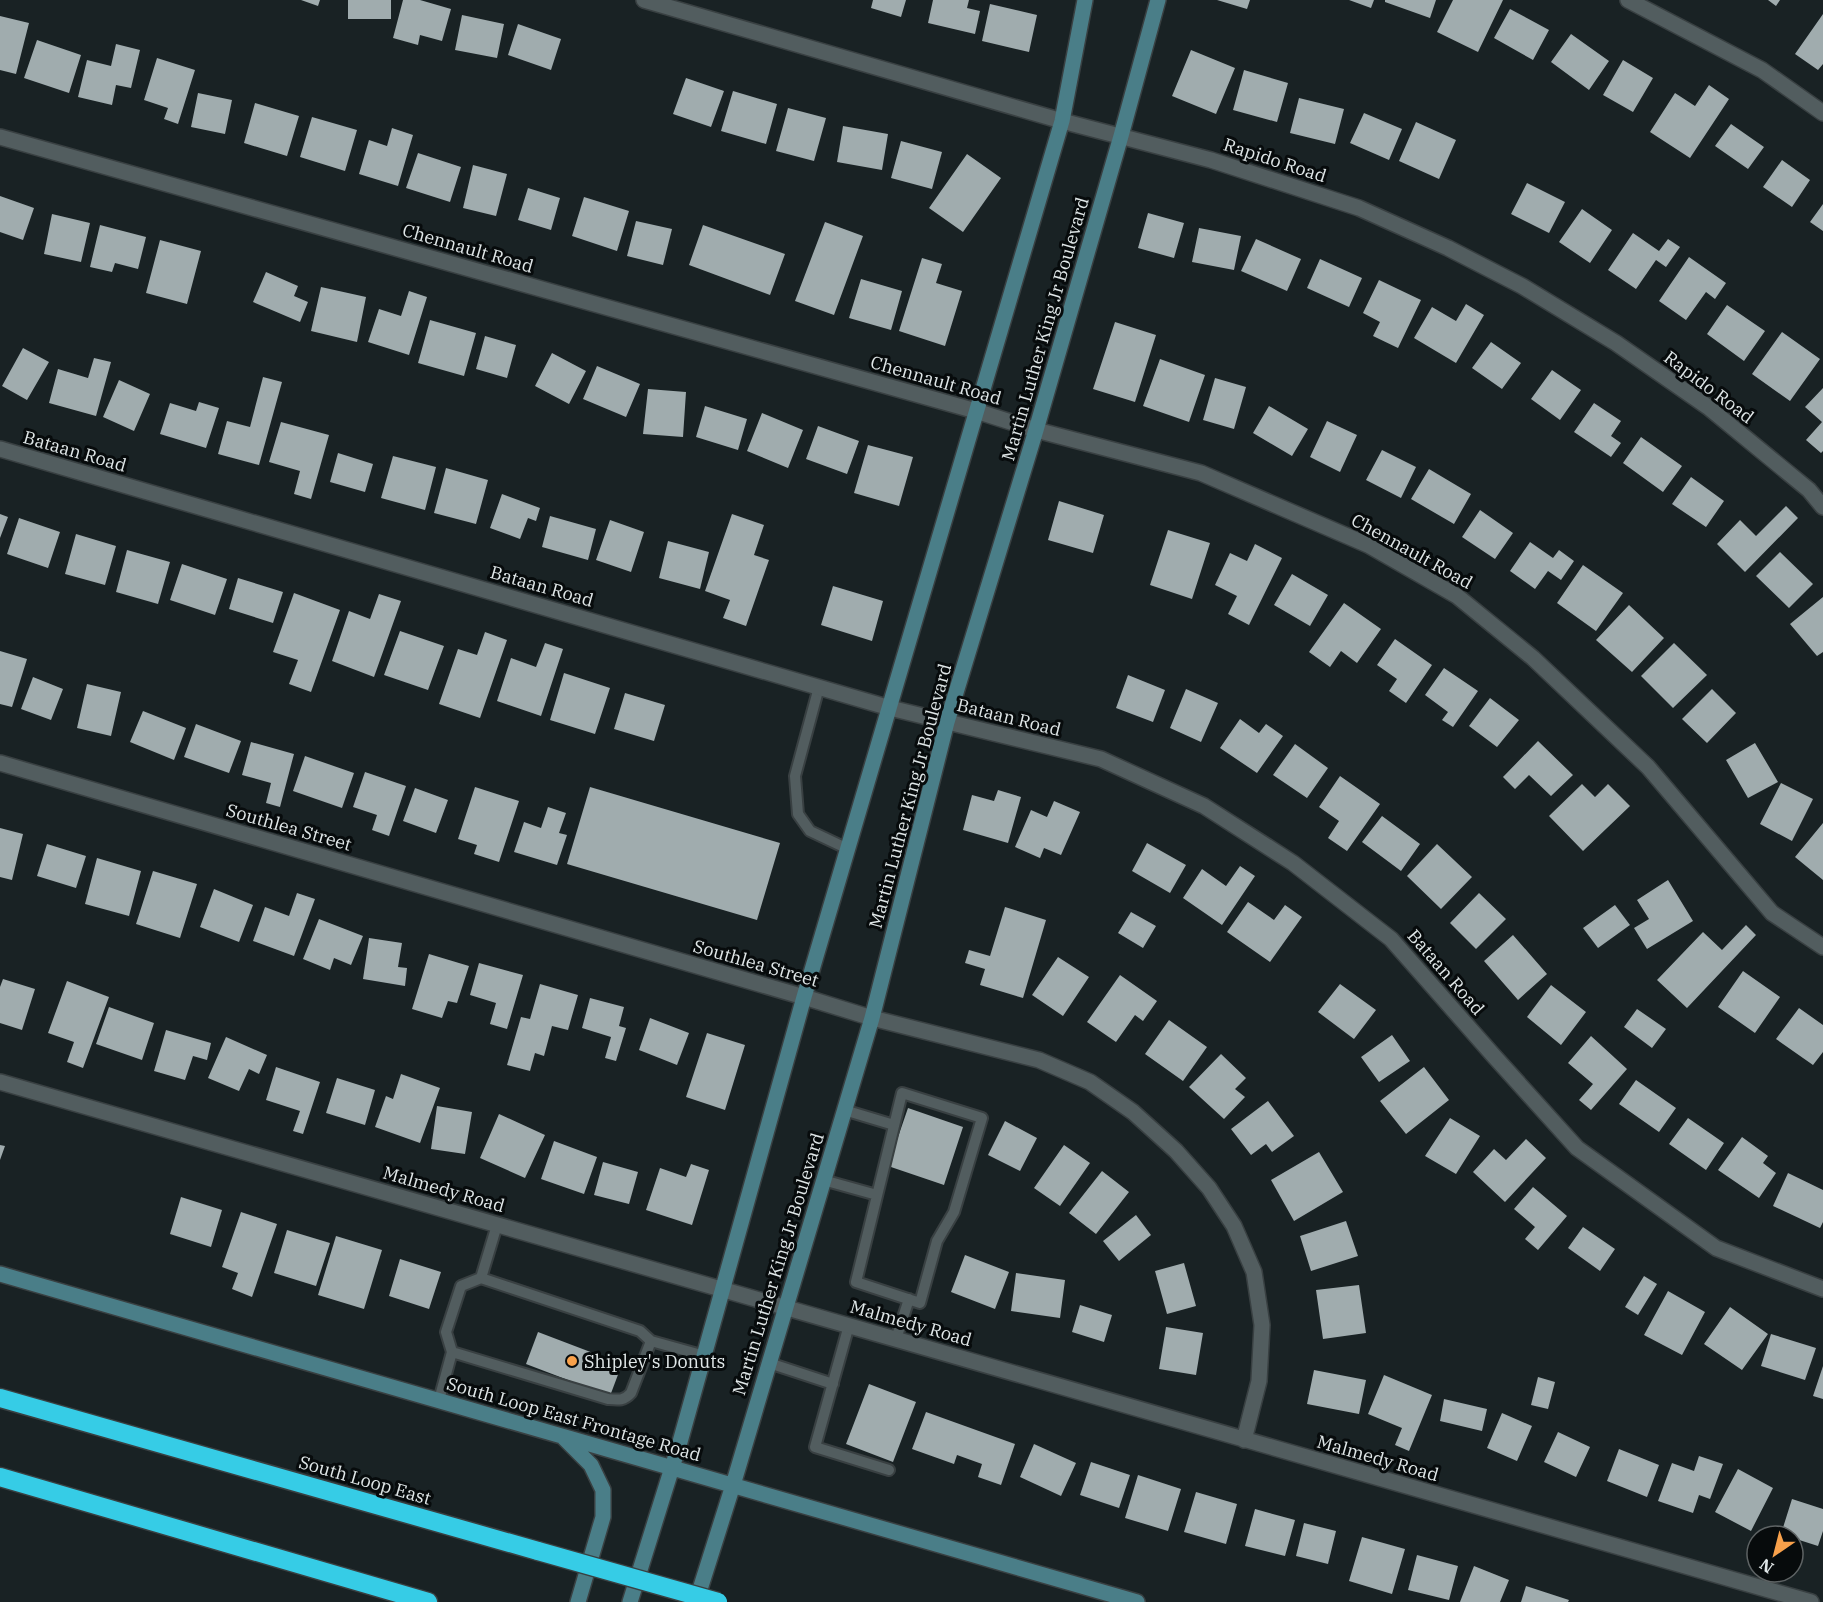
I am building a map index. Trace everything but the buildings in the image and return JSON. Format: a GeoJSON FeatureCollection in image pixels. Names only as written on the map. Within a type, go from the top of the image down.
{"type":"FeatureCollection","features":[{"type":"Feature","properties":{"kind":"highway","name":"South Loop East"},"geometry":{"type":"LineString","coordinates":[[0,1398],[718,1602]]}},
{"type":"Feature","properties":{"kind":"highway"},"geometry":{"type":"LineString","coordinates":[[0,1477],[428,1602]]}},
{"type":"Feature","properties":{"kind":"main road"},"geometry":{"type":"LineString","coordinates":[[630,1602],[705,1356],[804,997],[1062,121],[1086,0]]}},
{"type":"Feature","properties":{"kind":"main road","name":"Martin Luther King Jr Boulevard"},"geometry":{"type":"LineString","coordinates":[[696,1602],[872,1018],[947,722],[1036,430],[1158,0]]}},
{"type":"Feature","properties":{"kind":"main road","name":"South Loop East Frontage Road"},"geometry":{"type":"LineString","coordinates":[[0,1274],[1137,1602]]}},
{"type":"Feature","properties":{"kind":"main road"},"geometry":{"type":"LineString","coordinates":[[562,1436],[591,1465],[603,1490],[603,1517],[578,1602]]}},
{"type":"Feature","properties":{"kind":"street","name":"Rapido Road"},"geometry":{"type":"LineString","coordinates":[[644,0],[1062,121],[1211,160],[1359,208],[1448,248],[1522,286],[1616,343],[1708,407],[1809,490],[1823,507]]}},
{"type":"Feature","properties":{"kind":"street"},"geometry":{"type":"LineString","coordinates":[[1628,0],[1762,70],[1823,113]]}},
{"type":"Feature","properties":{"kind":"street","name":"Chennault Road"},"geometry":{"type":"LineString","coordinates":[[0,137],[976,411],[1036,430],[1201,473],[1368,545],[1457,596],[1533,658],[1648,766],[1772,913],[1823,947]]}},
{"type":"Feature","properties":{"kind":"street","name":"Bataan Road"},"geometry":{"type":"LineString","coordinates":[[0,449],[890,708],[1101,759],[1204,806],[1293,863],[1391,939],[1576,1148],[1716,1248],[1823,1289]]}},
{"type":"Feature","properties":{"kind":"street","name":"Southlea Street"},"geometry":{"type":"LineString","coordinates":[[0,764],[872,1018],[1039,1060],[1090,1082],[1133,1112],[1176,1151],[1209,1188],[1234,1226],[1254,1272],[1262,1325],[1259,1381],[1244,1440]]}},
{"type":"Feature","properties":{"kind":"street","name":"Malmedy Road"},"geometry":{"type":"LineString","coordinates":[[0,1082],[1811,1602]]}},
{"type":"Feature","properties":{"kind":"lane"},"geometry":{"type":"LineString","coordinates":[[819,687],[795,777],[798,814],[810,831],[848,849]]}},
{"type":"Feature","properties":{"kind":"lane"},"geometry":{"type":"LineString","coordinates":[[902,1093],[982,1118],[954,1212],[937,1241],[920,1303],[856,1282],[877,1195],[902,1093]]}},
{"type":"Feature","properties":{"kind":"lane"},"geometry":{"type":"LineString","coordinates":[[844,1110],[894,1125]]}},
{"type":"Feature","properties":{"kind":"lane"},"geometry":{"type":"LineString","coordinates":[[823,1180],[877,1195]]}},
{"type":"Feature","properties":{"kind":"lane"},"geometry":{"type":"LineString","coordinates":[[481,1278],[497,1225]]}},
{"type":"Feature","properties":{"kind":"lane"},"geometry":{"type":"LineString","coordinates":[[439,1401],[452,1352],[446,1332],[461,1286],[481,1278],[640,1331],[651,1341],[705,1356]]}},
{"type":"Feature","properties":{"kind":"lane"},"geometry":{"type":"LineString","coordinates":[[896,1339],[909,1299]]}},
{"type":"Feature","properties":{"kind":"lane"},"geometry":{"type":"LineString","coordinates":[[849,1325],[815,1447],[889,1470]]}},
{"type":"Feature","properties":{"kind":"lane"},"geometry":{"type":"LineString","coordinates":[[452,1352],[608,1399],[619,1400],[626,1399],[631,1393],[651,1341]]}},
{"type":"Feature","properties":{"kind":"lane"},"geometry":{"type":"LineString","coordinates":[[769,1363],[833,1384]]}},
{"type":"Feature","properties":{"kind":"place","name":"Shipley's Donuts"},"geometry":{"type":"Point","coordinates":[572,1361]}}]}
